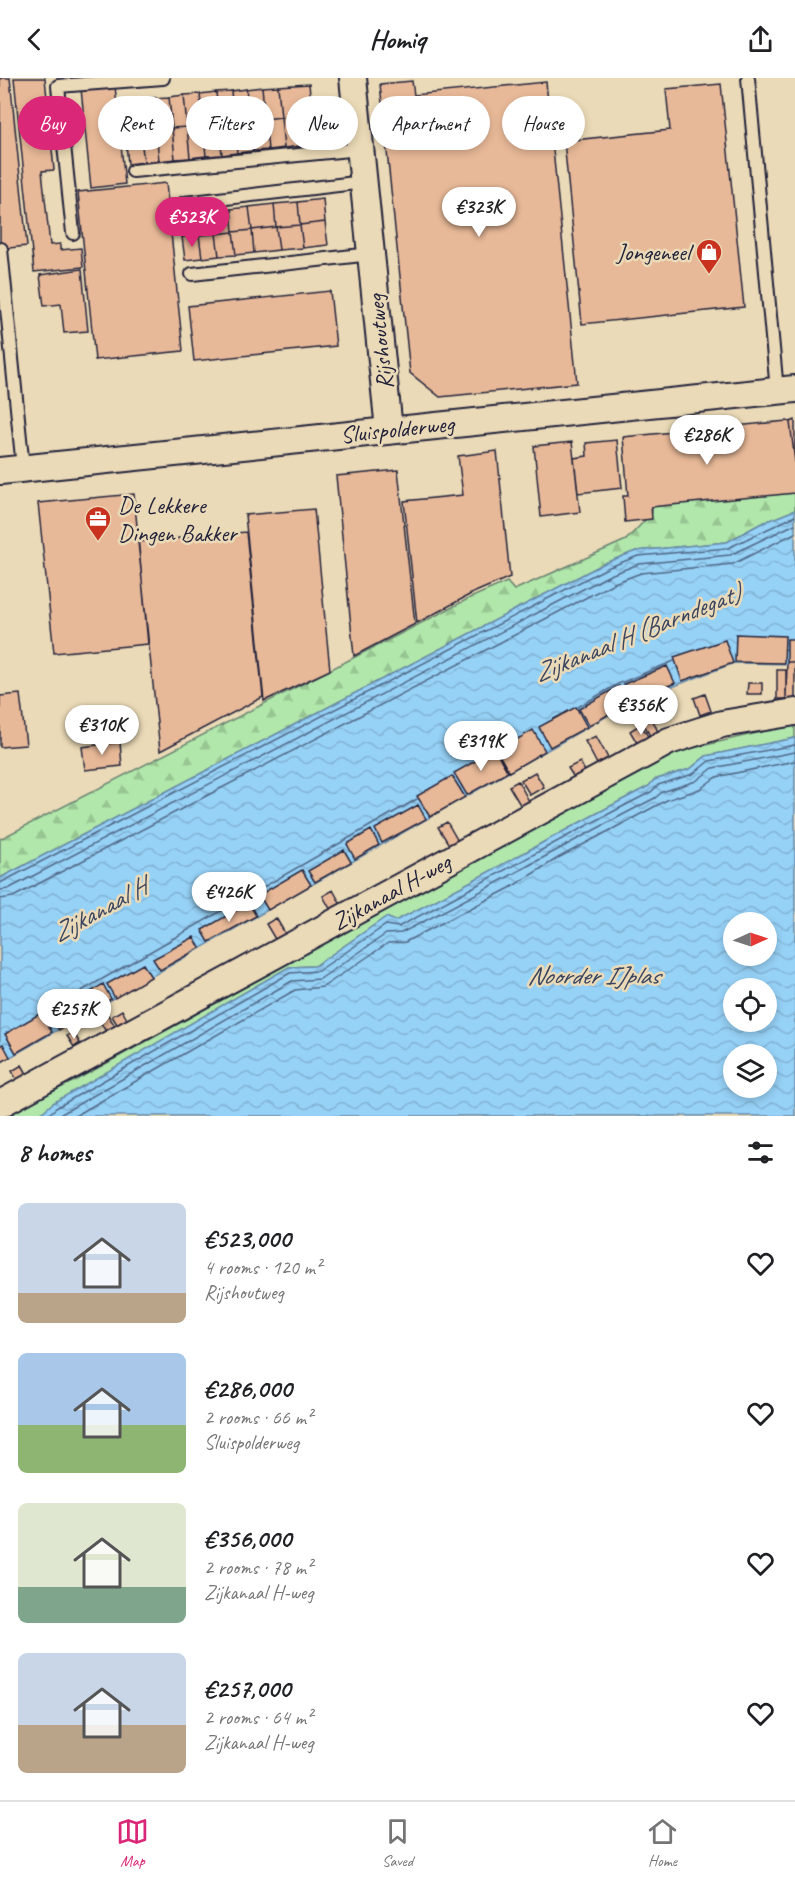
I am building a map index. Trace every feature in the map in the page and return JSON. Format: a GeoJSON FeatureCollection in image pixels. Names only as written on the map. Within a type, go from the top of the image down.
{"type":"FeatureCollection","features":[{"type":"Feature","properties":{"kind":"street","name":"Rijshoutweg"},"geometry":{"type":"LineString","coordinates":[[353,78],[389,430]]}},
{"type":"Feature","properties":{"kind":"street","name":"Sluispolderweg"},"geometry":{"type":"LineString","coordinates":[[11,470],[786,390]]}},
{"type":"Feature","properties":{"kind":"street","name":"Zijkanaal H-weg"},"geometry":{"type":"LineString","coordinates":[[0,1104],[669,741],[722,724],[795,712]]}},
{"type":"Feature","properties":{"kind":"lane"},"geometry":{"type":"LineString","coordinates":[[73,233],[58,86],[163,78]]}},
{"type":"Feature","properties":{"kind":"lane"},"geometry":{"type":"LineString","coordinates":[[747,78],[786,390]]}},
{"type":"Feature","properties":{"kind":"lane"},"geometry":{"type":"LineString","coordinates":[[133,171],[360,149]]}},
{"type":"Feature","properties":{"kind":"lane"},"geometry":{"type":"LineString","coordinates":[[184,202],[364,182]]}},
{"type":"Feature","properties":{"kind":"lane"},"geometry":{"type":"LineString","coordinates":[[1,249],[11,470]]}},
{"type":"Feature","properties":{"kind":"lane"},"geometry":{"type":"LineString","coordinates":[[192,274],[371,254]]}},
{"type":"Feature","properties":{"kind":"green space"},"geometry":{"type":"Polygon","coordinates":[[[795,491],[795,510],[760,524],[727,542],[636,551],[605,563],[0,878],[0,839],[470,598],[507,582],[514,590],[626,540],[652,513],[653,502],[795,491]]]}},
{"type":"Feature","properties":{"kind":"green space"},"geometry":{"type":"Polygon","coordinates":[[[795,724],[795,738],[706,756],[690,769],[654,780],[649,786],[395,921],[386,917],[315,966],[289,967],[53,1103],[38,1116],[4,1116],[76,1080],[672,753],[795,724]]]}},
{"type":"Feature","properties":{"kind":"water"},"geometry":{"type":"Polygon","coordinates":[[[795,510],[795,664],[734,663],[628,704],[0,1063],[0,878],[605,563],[636,551],[727,542],[760,524],[795,510]]]}},
{"type":"Feature","properties":{"kind":"water","name":"Noorder IJplas"},"geometry":{"type":"Polygon","coordinates":[[[795,738],[795,1116],[38,1116],[53,1103],[289,967],[315,966],[386,917],[395,921],[649,786],[654,780],[690,769],[706,756],[795,738]]]}},
{"type":"Feature","properties":{"kind":"building"},"geometry":{"type":"Polygon","coordinates":[[[0,78],[10,78],[27,246],[0,249],[0,78]]]}},
{"type":"Feature","properties":{"kind":"building"},"geometry":{"type":"Polygon","coordinates":[[[14,78],[45,78],[47,96],[18,96],[18,117],[14,78]]]}},
{"type":"Feature","properties":{"kind":"building"},"geometry":{"type":"Polygon","coordinates":[[[412,81],[414,95],[546,82],[547,96],[502,96],[502,150],[553,150],[577,383],[440,397],[410,373],[387,150],[490,150],[490,96],[381,96],[380,84],[412,81]]]}},
{"type":"Feature","properties":{"kind":"building"},"geometry":{"type":"Polygon","coordinates":[[[309,84],[310,96],[286,96],[286,117],[281,117],[278,86],[309,84]]]}},
{"type":"Feature","properties":{"kind":"building"},"geometry":{"type":"Polygon","coordinates":[[[721,84],[744,307],[582,324],[565,150],[585,150],[585,139],[670,130],[666,89],[721,84]]]}},
{"type":"Feature","properties":{"kind":"building"},"geometry":{"type":"Polygon","coordinates":[[[115,86],[116,96],[98,96],[98,150],[122,150],[125,184],[91,188],[86,138],[86,96],[82,96],[81,89],[115,86]]]}},
{"type":"Feature","properties":{"kind":"building"},"geometry":{"type":"Polygon","coordinates":[[[278,86],[281,117],[274,118],[274,96],[263,96],[262,87],[278,86]]]}},
{"type":"Feature","properties":{"kind":"building"},"geometry":{"type":"Polygon","coordinates":[[[262,87],[263,96],[247,96],[246,89],[262,87]]]}},
{"type":"Feature","properties":{"kind":"building"},"geometry":{"type":"Polygon","coordinates":[[[246,89],[247,96],[231,96],[231,91],[246,89]]]}},
{"type":"Feature","properties":{"kind":"building"},"geometry":{"type":"Polygon","coordinates":[[[231,91],[231,96],[216,96],[216,92],[231,91]]]}},
{"type":"Feature","properties":{"kind":"building"},"geometry":{"type":"Polygon","coordinates":[[[216,92],[216,96],[200,96],[200,94],[216,92]]]}},
{"type":"Feature","properties":{"kind":"building"},"geometry":{"type":"Polygon","coordinates":[[[200,94],[200,96],[186,96],[186,116],[184,95],[200,94]]]}},
{"type":"Feature","properties":{"kind":"building"},"geometry":{"type":"Polygon","coordinates":[[[184,95],[186,127],[174,128],[174,96],[184,95]]]}},
{"type":"Feature","properties":{"kind":"building"},"geometry":{"type":"Polygon","coordinates":[[[281,117],[286,117],[286,148],[284,148],[281,117]]]}},
{"type":"Feature","properties":{"kind":"building"},"geometry":{"type":"Polygon","coordinates":[[[281,117],[284,148],[274,149],[274,118],[281,117]]]}},
{"type":"Feature","properties":{"kind":"building"},"geometry":{"type":"Polygon","coordinates":[[[186,127],[186,150],[189,150],[190,158],[175,159],[174,128],[186,127]]]}},
{"type":"Feature","properties":{"kind":"building"},"geometry":{"type":"Polygon","coordinates":[[[174,149],[175,159],[159,161],[158,150],[174,149]]]}},
{"type":"Feature","properties":{"kind":"building"},"geometry":{"type":"Polygon","coordinates":[[[21,150],[52,150],[54,170],[42,171],[50,245],[60,244],[60,250],[81,248],[83,267],[34,272],[21,150]]]}},
{"type":"Feature","properties":{"kind":"building"},"geometry":{"type":"Polygon","coordinates":[[[127,150],[142,150],[144,162],[128,164],[127,150]]]}},
{"type":"Feature","properties":{"kind":"building"},"geometry":{"type":"Polygon","coordinates":[[[142,150],[158,150],[159,161],[144,162],[142,150]]]}},
{"type":"Feature","properties":{"kind":"building"},"geometry":{"type":"Polygon","coordinates":[[[189,150],[205,150],[206,156],[190,158],[189,150]]]}},
{"type":"Feature","properties":{"kind":"building"},"geometry":{"type":"Polygon","coordinates":[[[205,150],[222,150],[222,155],[206,156],[205,150]]]}},
{"type":"Feature","properties":{"kind":"building"},"geometry":{"type":"Polygon","coordinates":[[[222,150],[237,150],[237,153],[222,155],[222,150]]]}},
{"type":"Feature","properties":{"kind":"building"},"geometry":{"type":"Polygon","coordinates":[[[237,150],[253,150],[253,151],[237,153],[237,150]]]}},
{"type":"Feature","properties":{"kind":"building"},"geometry":{"type":"Polygon","coordinates":[[[166,183],[183,351],[95,360],[78,192],[166,183]]]}},
{"type":"Feature","properties":{"kind":"building"},"geometry":{"type":"Polygon","coordinates":[[[323,199],[325,222],[300,225],[298,202],[323,199]]]}},
{"type":"Feature","properties":{"kind":"building"},"geometry":{"type":"Polygon","coordinates":[[[298,202],[300,225],[276,227],[274,204],[298,202]]]}},
{"type":"Feature","properties":{"kind":"building"},"geometry":{"type":"Polygon","coordinates":[[[274,204],[276,227],[252,230],[249,207],[274,204]]]}},
{"type":"Feature","properties":{"kind":"building"},"geometry":{"type":"Polygon","coordinates":[[[249,207],[252,230],[233,232],[231,209],[249,207]]]}},
{"type":"Feature","properties":{"kind":"building"},"geometry":{"type":"Polygon","coordinates":[[[231,209],[233,232],[216,234],[214,211],[231,209]]]}},
{"type":"Feature","properties":{"kind":"building"},"geometry":{"type":"Polygon","coordinates":[[[214,211],[216,234],[199,235],[197,212],[214,211]]]}},
{"type":"Feature","properties":{"kind":"building"},"geometry":{"type":"Polygon","coordinates":[[[197,212],[199,235],[182,237],[180,214],[197,212]]]}},
{"type":"Feature","properties":{"kind":"building"},"geometry":{"type":"Polygon","coordinates":[[[325,222],[328,245],[303,248],[300,225],[325,222]]]}},
{"type":"Feature","properties":{"kind":"building"},"geometry":{"type":"Polygon","coordinates":[[[300,225],[303,248],[279,250],[276,227],[300,225]]]}},
{"type":"Feature","properties":{"kind":"building"},"geometry":{"type":"Polygon","coordinates":[[[276,227],[279,250],[254,253],[252,230],[276,227]]]}},
{"type":"Feature","properties":{"kind":"building"},"geometry":{"type":"Polygon","coordinates":[[[252,230],[254,253],[236,255],[233,232],[252,230]]]}},
{"type":"Feature","properties":{"kind":"building"},"geometry":{"type":"Polygon","coordinates":[[[233,232],[236,255],[219,256],[216,234],[233,232]]]}},
{"type":"Feature","properties":{"kind":"building"},"geometry":{"type":"Polygon","coordinates":[[[216,234],[219,256],[202,258],[199,235],[216,234]]]}},
{"type":"Feature","properties":{"kind":"building"},"geometry":{"type":"Polygon","coordinates":[[[199,235],[202,258],[185,260],[182,237],[199,235]]]}},
{"type":"Feature","properties":{"kind":"building"},"geometry":{"type":"Polygon","coordinates":[[[82,269],[88,331],[64,333],[61,304],[44,306],[40,275],[82,269]]]}},
{"type":"Feature","properties":{"kind":"building"},"geometry":{"type":"Polygon","coordinates":[[[330,291],[336,346],[194,361],[188,306],[330,291]]]}},
{"type":"Feature","properties":{"kind":"building"},"geometry":{"type":"Polygon","coordinates":[[[795,420],[795,462],[790,422],[795,420]]]}},
{"type":"Feature","properties":{"kind":"building"},"geometry":{"type":"Polygon","coordinates":[[[790,422],[795,462],[795,493],[651,507],[652,519],[625,522],[623,496],[628,496],[623,437],[790,422]]]}},
{"type":"Feature","properties":{"kind":"building"},"geometry":{"type":"Polygon","coordinates":[[[617,440],[622,488],[578,493],[574,458],[587,456],[586,443],[617,440]]]}},
{"type":"Feature","properties":{"kind":"building"},"geometry":{"type":"Polygon","coordinates":[[[572,442],[580,512],[541,517],[534,446],[572,442]]]}},
{"type":"Feature","properties":{"kind":"building"},"geometry":{"type":"Polygon","coordinates":[[[497,451],[510,577],[473,593],[417,623],[404,501],[463,495],[458,456],[497,451]]]}},
{"type":"Feature","properties":{"kind":"building"},"geometry":{"type":"Polygon","coordinates":[[[398,470],[415,624],[354,656],[336,476],[398,470]]]}},
{"type":"Feature","properties":{"kind":"building"},"geometry":{"type":"Polygon","coordinates":[[[134,494],[148,644],[54,653],[38,503],[134,494]]]}},
{"type":"Feature","properties":{"kind":"building"},"geometry":{"type":"Polygon","coordinates":[[[314,509],[330,670],[264,701],[245,515],[314,509]]]}},
{"type":"Feature","properties":{"kind":"building"},"geometry":{"type":"Polygon","coordinates":[[[246,532],[263,697],[160,751],[138,542],[246,532]]]}},
{"type":"Feature","properties":{"kind":"building"},"geometry":{"type":"Polygon","coordinates":[[[736,634],[785,636],[784,663],[735,662],[736,634]]]}},
{"type":"Feature","properties":{"kind":"building"},"geometry":{"type":"Polygon","coordinates":[[[787,639],[795,639],[795,662],[787,662],[787,639]]]}},
{"type":"Feature","properties":{"kind":"building"},"geometry":{"type":"Polygon","coordinates":[[[725,640],[733,663],[682,681],[674,657],[725,640]]]}},
{"type":"Feature","properties":{"kind":"building"},"geometry":{"type":"Polygon","coordinates":[[[787,662],[795,662],[795,699],[786,699],[787,662]]]}},
{"type":"Feature","properties":{"kind":"building"},"geometry":{"type":"Polygon","coordinates":[[[667,666],[675,683],[631,701],[624,684],[667,666]]]}},
{"type":"Feature","properties":{"kind":"building"},"geometry":{"type":"Polygon","coordinates":[[[777,670],[786,670],[786,699],[777,699],[777,670]]]}},
{"type":"Feature","properties":{"kind":"building"},"geometry":{"type":"Polygon","coordinates":[[[748,683],[762,683],[762,694],[747,694],[748,683]]]}},
{"type":"Feature","properties":{"kind":"building"},"geometry":{"type":"Polygon","coordinates":[[[619,686],[628,703],[589,726],[579,709],[619,686]]]}},
{"type":"Feature","properties":{"kind":"building"},"geometry":{"type":"Polygon","coordinates":[[[20,694],[26,745],[0,747],[0,696],[20,694]]]}},
{"type":"Feature","properties":{"kind":"building"},"geometry":{"type":"Polygon","coordinates":[[[705,694],[711,711],[700,715],[694,698],[705,694]]]}},
{"type":"Feature","properties":{"kind":"building"},"geometry":{"type":"Polygon","coordinates":[[[576,707],[587,727],[550,747],[539,727],[576,707]]]}},
{"type":"Feature","properties":{"kind":"building"},"geometry":{"type":"Polygon","coordinates":[[[649,712],[659,734],[651,738],[640,716],[649,712]]]}},
{"type":"Feature","properties":{"kind":"building"},"geometry":{"type":"Polygon","coordinates":[[[641,724],[651,742],[640,748],[630,731],[641,724]]]}},
{"type":"Feature","properties":{"kind":"building"},"geometry":{"type":"Polygon","coordinates":[[[533,730],[545,751],[509,772],[497,751],[533,730]]]}},
{"type":"Feature","properties":{"kind":"building"},"geometry":{"type":"Polygon","coordinates":[[[596,736],[608,758],[597,764],[585,741],[596,736]]]}},
{"type":"Feature","properties":{"kind":"building"},"geometry":{"type":"Polygon","coordinates":[[[120,742],[122,766],[85,770],[82,747],[120,742]]]}},
{"type":"Feature","properties":{"kind":"building"},"geometry":{"type":"Polygon","coordinates":[[[495,750],[508,772],[467,795],[454,773],[495,750]]]}},
{"type":"Feature","properties":{"kind":"building"},"geometry":{"type":"Polygon","coordinates":[[[580,762],[586,773],[575,779],[568,768],[580,762]]]}},
{"type":"Feature","properties":{"kind":"building"},"geometry":{"type":"Polygon","coordinates":[[[535,772],[544,787],[530,795],[521,780],[535,772]]]}},
{"type":"Feature","properties":{"kind":"building"},"geometry":{"type":"Polygon","coordinates":[[[452,776],[465,797],[430,817],[417,796],[452,776]]]}},
{"type":"Feature","properties":{"kind":"building"},"geometry":{"type":"Polygon","coordinates":[[[518,781],[530,803],[522,808],[509,786],[518,781]]]}},
{"type":"Feature","properties":{"kind":"building"},"geometry":{"type":"Polygon","coordinates":[[[418,805],[426,819],[382,843],[375,829],[418,805]]]}},
{"type":"Feature","properties":{"kind":"building"},"geometry":{"type":"Polygon","coordinates":[[[447,822],[459,843],[451,848],[438,827],[447,822]]]}},
{"type":"Feature","properties":{"kind":"building"},"geometry":{"type":"Polygon","coordinates":[[[371,830],[379,845],[355,859],[347,844],[371,830]]]}},
{"type":"Feature","properties":{"kind":"building"},"geometry":{"type":"Polygon","coordinates":[[[344,850],[351,862],[315,882],[308,871],[344,850]]]}},
{"type":"Feature","properties":{"kind":"building"},"geometry":{"type":"Polygon","coordinates":[[[302,870],[311,885],[268,910],[259,895],[302,870]]]}},
{"type":"Feature","properties":{"kind":"building"},"geometry":{"type":"Polygon","coordinates":[[[333,890],[343,908],[333,914],[323,896],[333,890]]]}},
{"type":"Feature","properties":{"kind":"building"},"geometry":{"type":"Polygon","coordinates":[[[249,903],[256,916],[209,942],[202,930],[249,903]]]}},
{"type":"Feature","properties":{"kind":"building"},"geometry":{"type":"Polygon","coordinates":[[[276,918],[289,940],[279,946],[266,924],[276,918]]]}},
{"type":"Feature","properties":{"kind":"building"},"geometry":{"type":"Polygon","coordinates":[[[194,937],[200,948],[160,970],[153,959],[194,937]]]}},
{"type":"Feature","properties":{"kind":"building"},"geometry":{"type":"Polygon","coordinates":[[[143,964],[151,977],[115,998],[107,984],[143,964]]]}},
{"type":"Feature","properties":{"kind":"building"},"geometry":{"type":"Polygon","coordinates":[[[103,984],[111,999],[59,1030],[52,1017],[103,984]]]}},
{"type":"Feature","properties":{"kind":"building"},"geometry":{"type":"Polygon","coordinates":[[[122,1010],[130,1025],[121,1031],[112,1016],[122,1010]]]}},
{"type":"Feature","properties":{"kind":"building"},"geometry":{"type":"Polygon","coordinates":[[[106,1012],[117,1029],[108,1035],[97,1017],[106,1012]]]}},
{"type":"Feature","properties":{"kind":"building"},"geometry":{"type":"Polygon","coordinates":[[[41,1013],[52,1032],[16,1053],[5,1034],[41,1013]]]}},
{"type":"Feature","properties":{"kind":"building"},"geometry":{"type":"Polygon","coordinates":[[[73,1032],[80,1043],[74,1047],[67,1036],[73,1032]]]}},
{"type":"Feature","properties":{"kind":"building"},"geometry":{"type":"Polygon","coordinates":[[[3,1044],[10,1057],[0,1063],[0,1046],[3,1044]]]}},
{"type":"Feature","properties":{"kind":"building"},"geometry":{"type":"Polygon","coordinates":[[[22,1065],[29,1077],[19,1084],[12,1071],[22,1065]]]}},
{"type":"Feature","properties":{"kind":"place","name":"Jongeneel"},"geometry":{"type":"Point","coordinates":[709,275]}},
{"type":"Feature","properties":{"kind":"place","name":"De Lekkere Dingen Bakker"},"geometry":{"type":"Point","coordinates":[98,542]}},
{"type":"Feature","properties":{"kind":"water label","name":"Zijkanaal H (Barndegat)"},"geometry":{"type":"Point","coordinates":[637,633]}},
{"type":"Feature","properties":{"kind":"water label","name":"Zijkanaal H"},"geometry":{"type":"Point","coordinates":[99,910]}}]}
